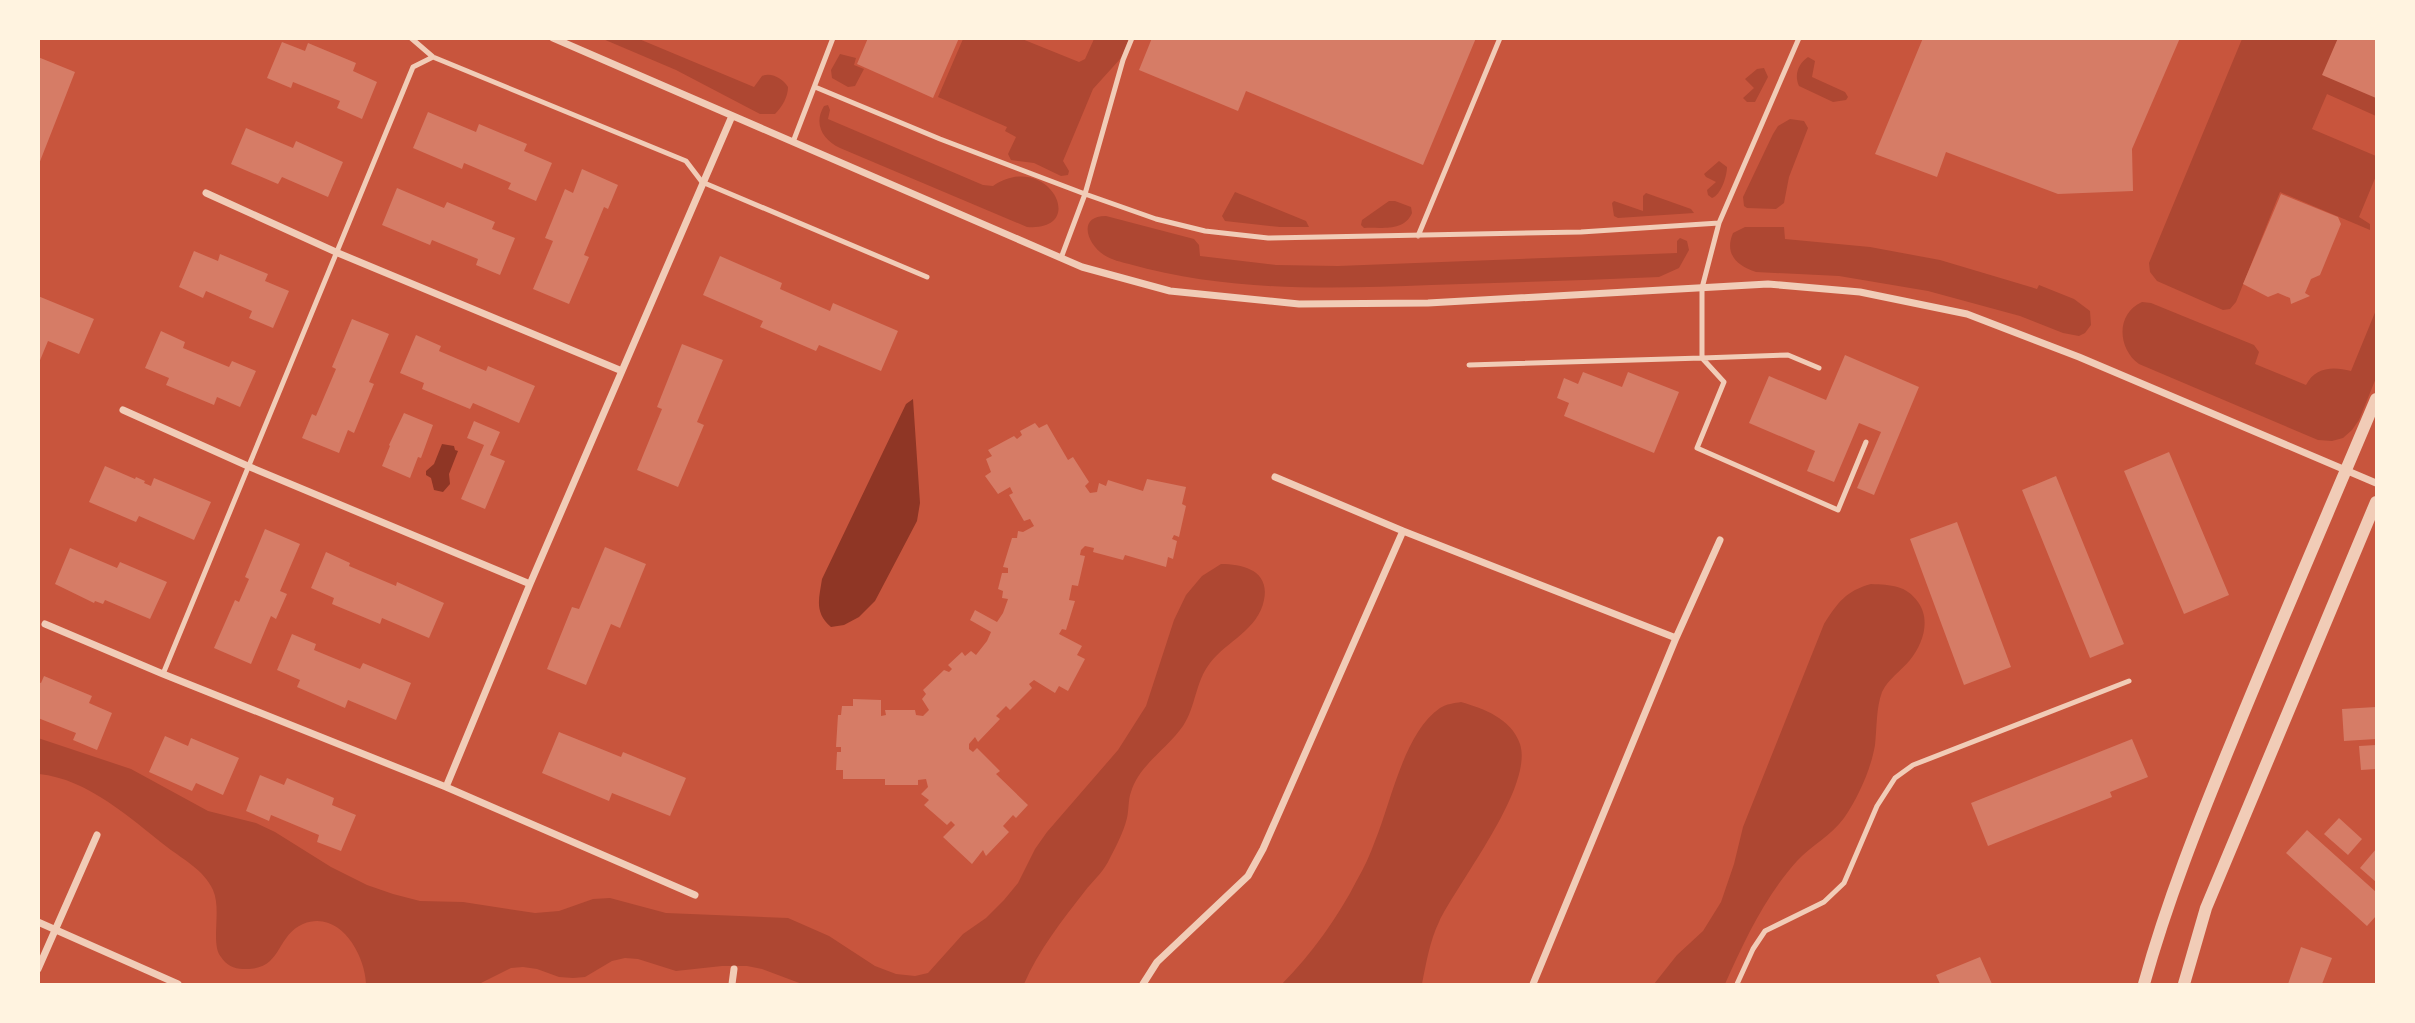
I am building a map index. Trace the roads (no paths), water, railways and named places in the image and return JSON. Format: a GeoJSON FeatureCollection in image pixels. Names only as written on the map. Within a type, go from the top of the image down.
{"type":"FeatureCollection","features":[{"type":"Feature","properties":{"kind":"street"},"geometry":{"type":"LineString","coordinates":[[553,38],[1082,267],[1170,291],[1298,304],[1428,303],[1768,284],[1860,292],[1967,314],[2079,357],[2376,483]]}},
{"type":"Feature","properties":{"kind":"street"},"geometry":{"type":"LineString","coordinates":[[446,787],[530,584],[732,116]]}},
{"type":"Feature","properties":{"kind":"street"},"geometry":{"type":"LineString","coordinates":[[206,193],[338,253],[622,371]]}},
{"type":"Feature","properties":{"kind":"street"},"geometry":{"type":"LineString","coordinates":[[2144,985],[2158,932],[2190,844],[2376,399]]}},
{"type":"Feature","properties":{"kind":"street"},"geometry":{"type":"LineString","coordinates":[[123,410],[250,467],[530,584]]}},
{"type":"Feature","properties":{"kind":"street"},"geometry":{"type":"LineString","coordinates":[[1275,477],[1403,531],[1676,638]]}},
{"type":"Feature","properties":{"kind":"street"},"geometry":{"type":"LineString","coordinates":[[2184,985],[2206,908],[2376,502]]}},
{"type":"Feature","properties":{"kind":"street"},"geometry":{"type":"LineString","coordinates":[[1143,985],[1157,962],[1248,876],[1269,836],[1403,531]]}},
{"type":"Feature","properties":{"kind":"street"},"geometry":{"type":"LineString","coordinates":[[1533,985],[1676,638],[1720,540]]}},
{"type":"Feature","properties":{"kind":"street"},"geometry":{"type":"LineString","coordinates":[[45,624],[446,787],[695,895]]}},
{"type":"Feature","properties":{"kind":"street"},"geometry":{"type":"LineString","coordinates":[[38,969],[97,835]]}},
{"type":"Feature","properties":{"kind":"street"},"geometry":{"type":"LineString","coordinates":[[38,922],[178,985]]}},
{"type":"Feature","properties":{"kind":"street"},"geometry":{"type":"LineString","coordinates":[[732,985],[734,968]]}},
{"type":"Feature","properties":{"kind":"lane"},"geometry":{"type":"LineString","coordinates":[[411,38],[433,57],[686,161],[702,182],[927,277]]}},
{"type":"Feature","properties":{"kind":"lane"},"geometry":{"type":"LineString","coordinates":[[793,142],[833,38]]}},
{"type":"Feature","properties":{"kind":"lane"},"geometry":{"type":"LineString","coordinates":[[1061,258],[1085,194],[1123,60],[1132,38]]}},
{"type":"Feature","properties":{"kind":"lane"},"geometry":{"type":"LineString","coordinates":[[1418,236],[1500,38]]}},
{"type":"Feature","properties":{"kind":"lane"},"geometry":{"type":"LineString","coordinates":[[1799,38],[1719,223],[1702,288],[1702,358],[1724,382],[1697,448],[1838,510],[1866,442]]}},
{"type":"Feature","properties":{"kind":"lane"},"geometry":{"type":"LineString","coordinates":[[163,674],[413,67],[433,57]]}},
{"type":"Feature","properties":{"kind":"lane"},"geometry":{"type":"LineString","coordinates":[[814,87],[962,148],[1085,194],[1156,219],[1232,236],[1280,238],[1581,232],[1719,223]]}},
{"type":"Feature","properties":{"kind":"lane"},"geometry":{"type":"LineString","coordinates":[[1469,365],[1788,355],[1819,368]]}},
{"type":"Feature","properties":{"kind":"lane"},"geometry":{"type":"LineString","coordinates":[[1737,985],[1753,949],[1765,931],[1824,902],[1844,883],[1877,806],[1895,778],[1913,765],[2129,681]]}}]}
